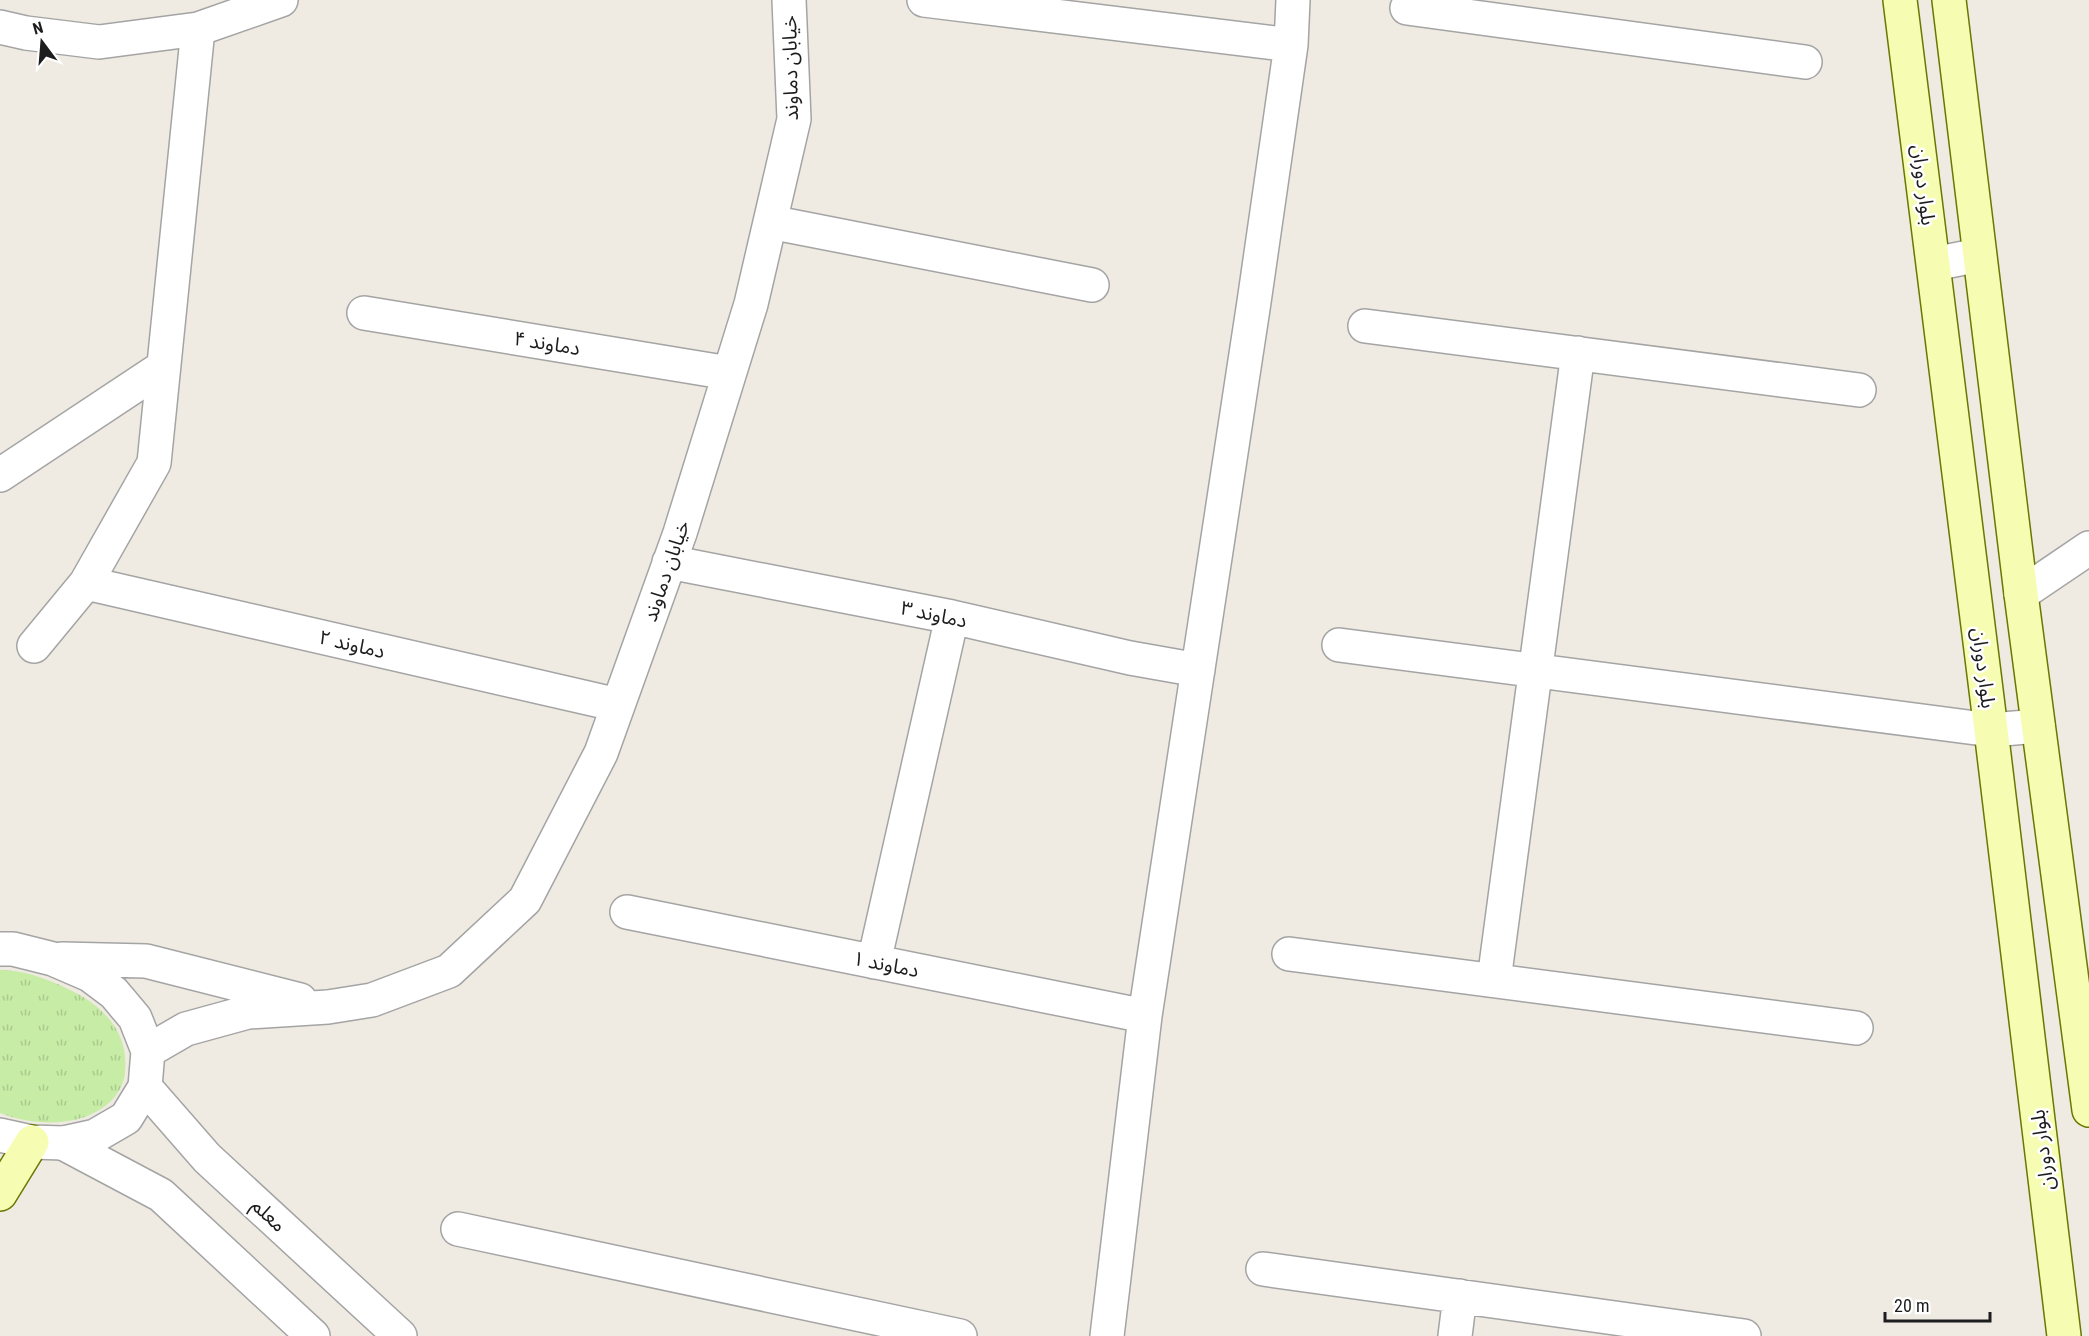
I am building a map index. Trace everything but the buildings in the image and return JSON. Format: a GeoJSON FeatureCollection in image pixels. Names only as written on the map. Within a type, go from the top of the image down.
{"type":"FeatureCollection","features":[{"type":"Feature","properties":{"kind":"main road","name":"بلوار دوران"},"geometry":{"type":"LineString","coordinates":[[1900,0],[2064,1336]]}},
{"type":"Feature","properties":{"kind":"main road"},"geometry":{"type":"LineString","coordinates":[[1949,0],[2021,594],[2089,1110]]}},
{"type":"Feature","properties":{"kind":"main road"},"geometry":{"type":"LineString","coordinates":[[0,1194],[48,1142]]}},
{"type":"Feature","properties":{"kind":"street"},"geometry":{"type":"LineString","coordinates":[[0,27],[26,33],[99,42],[198,29],[281,0]]}},
{"type":"Feature","properties":{"kind":"street","name":"خیابان دماوند"},"geometry":{"type":"LineString","coordinates":[[148,1051],[186,1029],[248,1012],[328,1007],[372,1000],[449,971],[525,900],[601,753],[669,562],[751,304],[794,119],[789,0]]}},
{"type":"Feature","properties":{"kind":"street"},"geometry":{"type":"LineString","coordinates":[[924,0],[1291,45]]}},
{"type":"Feature","properties":{"kind":"street"},"geometry":{"type":"LineString","coordinates":[[1107,1336],[1145,1016],[1254,302],[1291,45],[1293,0]]}},
{"type":"Feature","properties":{"kind":"street"},"geometry":{"type":"LineString","coordinates":[[1407,8],[1481,9],[1805,62]]}},
{"type":"Feature","properties":{"kind":"street"},"geometry":{"type":"LineString","coordinates":[[34,646],[86,583],[154,463],[198,29]]}},
{"type":"Feature","properties":{"kind":"street"},"geometry":{"type":"LineString","coordinates":[[770,222],[1092,285]]}},
{"type":"Feature","properties":{"kind":"street"},"geometry":{"type":"LineString","coordinates":[[1934,264],[1979,255]]}},
{"type":"Feature","properties":{"kind":"street","name":"دماوند ۴"},"geometry":{"type":"LineString","coordinates":[[364,313],[729,373]]}},
{"type":"Feature","properties":{"kind":"street"},"geometry":{"type":"LineString","coordinates":[[1365,326],[1859,390]]}},
{"type":"Feature","properties":{"kind":"street"},"geometry":{"type":"LineString","coordinates":[[1494,980],[1578,353]]}},
{"type":"Feature","properties":{"kind":"street"},"geometry":{"type":"LineString","coordinates":[[0,475],[163,367]]}},
{"type":"Feature","properties":{"kind":"street"},"geometry":{"type":"LineString","coordinates":[[2021,594],[2089,548]]}},
{"type":"Feature","properties":{"kind":"street","name":"دماوند ۳"},"geometry":{"type":"LineString","coordinates":[[669,562],[952,617],[1130,658],[1197,670]]}},
{"type":"Feature","properties":{"kind":"street","name":"دماوند ۲"},"geometry":{"type":"LineString","coordinates":[[86,583],[618,705]]}},
{"type":"Feature","properties":{"kind":"street"},"geometry":{"type":"LineString","coordinates":[[874,962],[952,617]]}},
{"type":"Feature","properties":{"kind":"street"},"geometry":{"type":"LineString","coordinates":[[1339,645],[1991,730],[2038,726]]}},
{"type":"Feature","properties":{"kind":"street","name":"دماوند ۱"},"geometry":{"type":"LineString","coordinates":[[627,912],[1145,1016]]}},
{"type":"Feature","properties":{"kind":"street"},"geometry":{"type":"LineString","coordinates":[[0,949],[53,958],[146,961],[328,1007]]}},
{"type":"Feature","properties":{"kind":"street"},"geometry":{"type":"LineString","coordinates":[[1289,954],[1856,1028]]}},
{"type":"Feature","properties":{"kind":"street"},"geometry":{"type":"LineString","coordinates":[[0,1135],[48,1142],[95,1136],[126,1118],[145,1087],[148,1051],[135,1018],[114,993],[90,975],[53,958]]}},
{"type":"Feature","properties":{"kind":"street","name":"معلم"},"geometry":{"type":"LineString","coordinates":[[145,1087],[207,1158],[400,1336]]}},
{"type":"Feature","properties":{"kind":"street"},"geometry":{"type":"LineString","coordinates":[[48,1142],[161,1195],[313,1336]]}},
{"type":"Feature","properties":{"kind":"street"},"geometry":{"type":"LineString","coordinates":[[458,1229],[941,1334]]}},
{"type":"Feature","properties":{"kind":"street"},"geometry":{"type":"LineString","coordinates":[[1263,1269],[1744,1336]]}},
{"type":"Feature","properties":{"kind":"street"},"geometry":{"type":"LineString","coordinates":[[1455,1336],[1460,1296]]}},
{"type":"Feature","properties":{"kind":"green space"},"geometry":{"type":"Polygon","coordinates":[[[0,970],[25,973],[58,984],[91,1002],[110,1020],[122,1043],[125,1071],[120,1088],[109,1103],[98,1111],[71,1121],[42,1122],[0,1113],[0,970]]]}}]}
